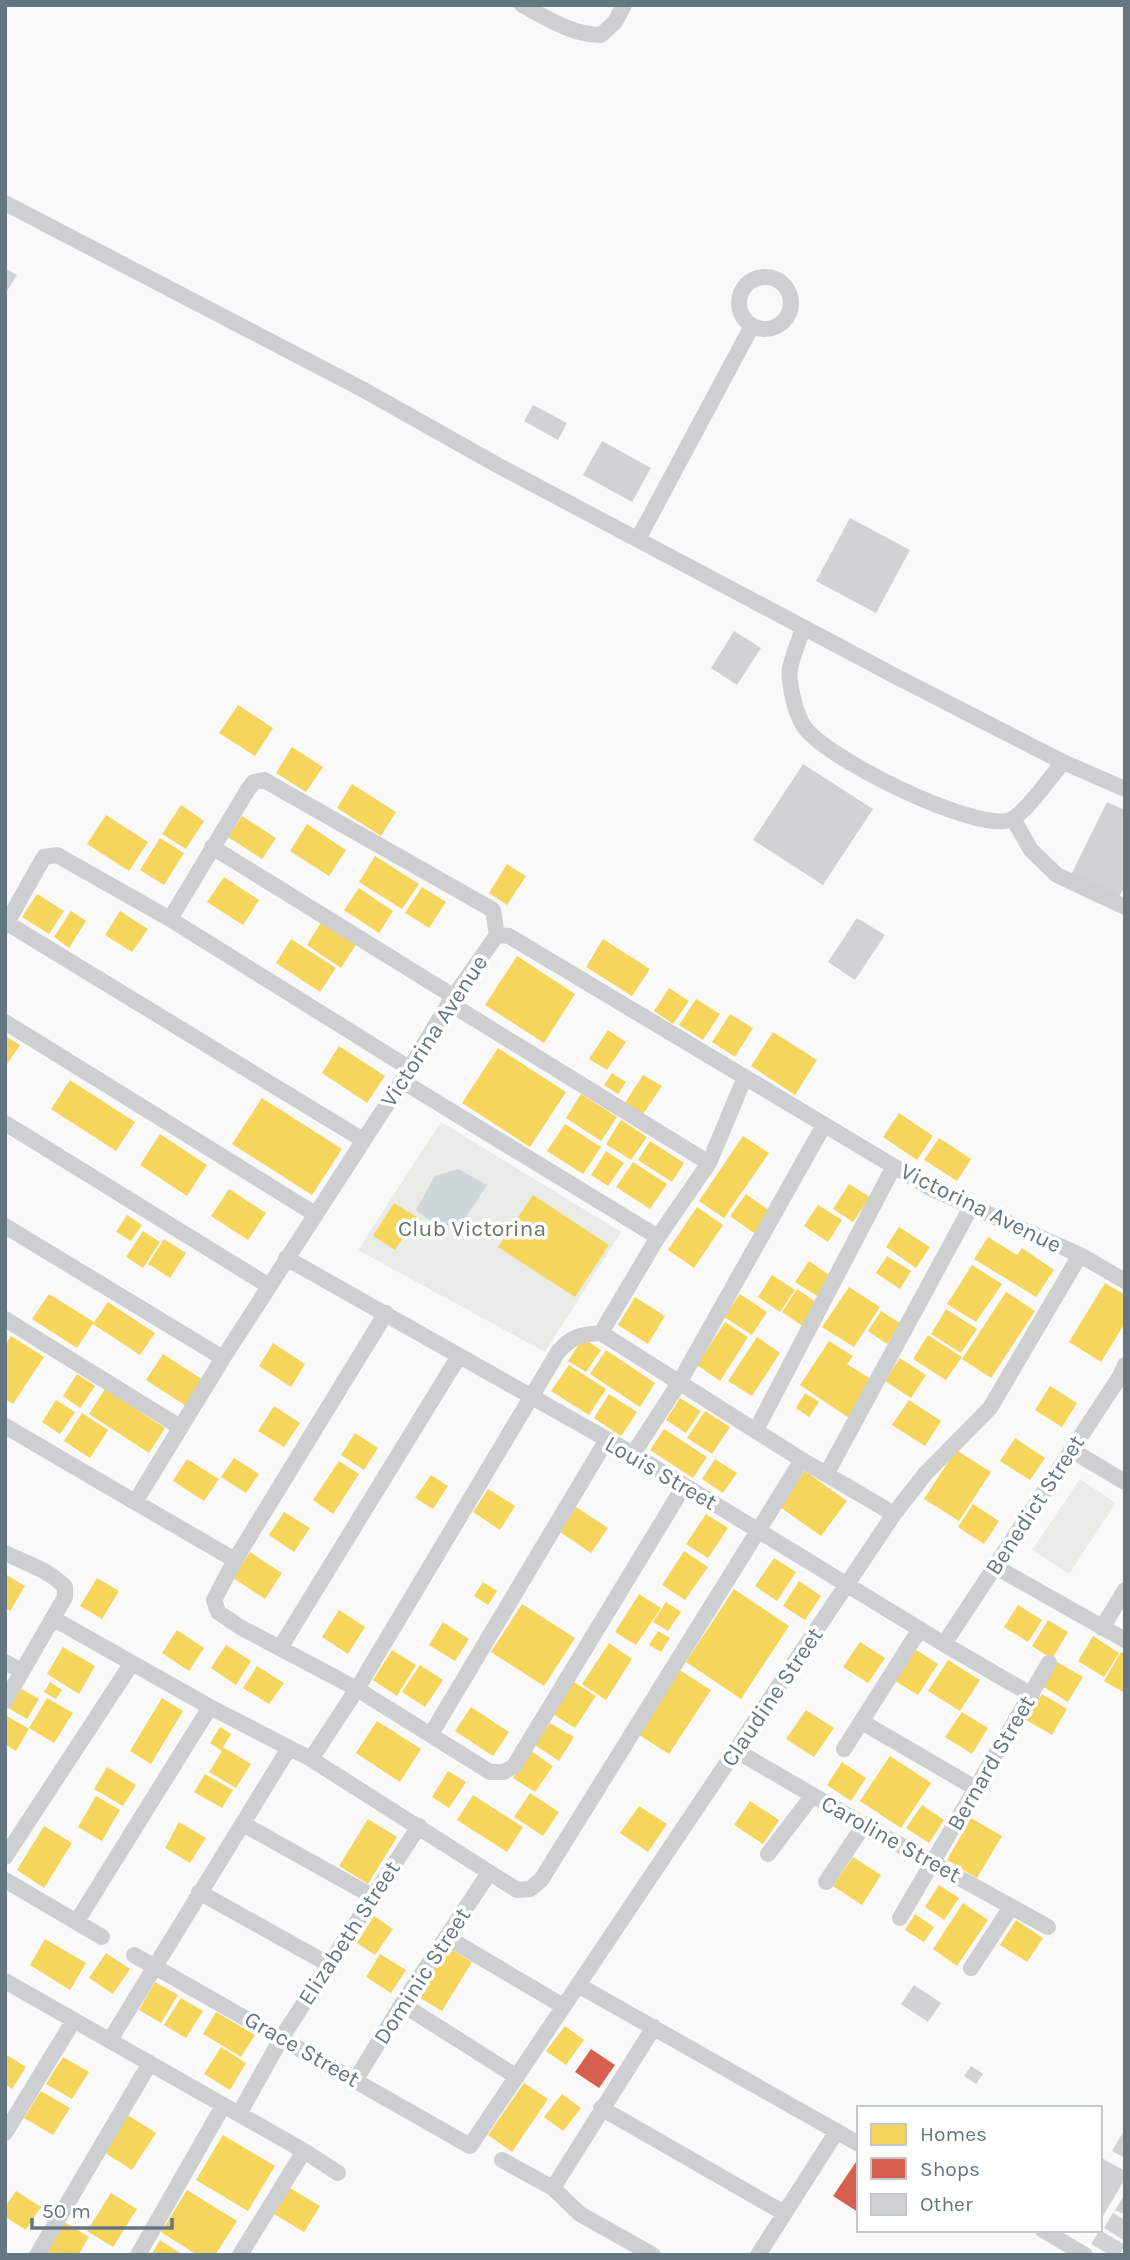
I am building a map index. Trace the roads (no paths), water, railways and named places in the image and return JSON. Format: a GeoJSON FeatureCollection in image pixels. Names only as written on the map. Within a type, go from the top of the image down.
{"type":"FeatureCollection","features":[{"type":"Feature","properties":{"kind":"street"},"geometry":{"type":"LineString","coordinates":[[522,5],[573,31],[601,35],[615,22],[624,5]]}},
{"type":"Feature","properties":{"kind":"street"},"geometry":{"type":"LineString","coordinates":[[5,203],[362,389],[499,466],[803,628],[1063,762],[1125,789]]}},
{"type":"Feature","properties":{"kind":"street"},"geometry":{"type":"LineString","coordinates":[[638,539],[752,326]]}},
{"type":"Feature","properties":{"kind":"street"},"geometry":{"type":"LineString","coordinates":[[803,628],[790,671],[795,709],[803,727],[822,746],[868,774],[944,808],[1001,822],[1013,819],[1063,762]]}},
{"type":"Feature","properties":{"kind":"street"},"geometry":{"type":"LineString","coordinates":[[170,919],[247,791],[254,782],[264,780],[493,910],[497,935]]}},
{"type":"Feature","properties":{"kind":"street"},"geometry":{"type":"LineString","coordinates":[[1013,819],[1031,849],[1057,875],[1125,908]]}},
{"type":"Feature","properties":{"kind":"street"},"geometry":{"type":"LineString","coordinates":[[212,847],[709,1163]]}},
{"type":"Feature","properties":{"kind":"street"},"geometry":{"type":"LineString","coordinates":[[363,1140],[6,925],[44,857],[57,855],[170,919],[405,1075],[658,1237]]}},
{"type":"Feature","properties":{"kind":"street","name":"Victorina Avenue"},"geometry":{"type":"LineString","coordinates":[[135,1502],[286,1258],[451,1000],[497,935],[509,936],[930,1188],[1080,1255],[1125,1281]]}},
{"type":"Feature","properties":{"kind":"street"},"geometry":{"type":"LineString","coordinates":[[5,1022],[315,1214]]}},
{"type":"Feature","properties":{"kind":"street"},"geometry":{"type":"LineString","coordinates":[[601,1334],[658,1237],[709,1163],[745,1077]]}},
{"type":"Feature","properties":{"kind":"street"},"geometry":{"type":"LineString","coordinates":[[5,1123],[269,1286]]}},
{"type":"Feature","properties":{"kind":"street"},"geometry":{"type":"LineString","coordinates":[[633,1454],[679,1383],[824,1125]]}},
{"type":"Feature","properties":{"kind":"street"},"geometry":{"type":"LineString","coordinates":[[757,1430],[894,1167]]}},
{"type":"Feature","properties":{"kind":"street"},"geometry":{"type":"LineString","coordinates":[[827,1473],[971,1207]]}},
{"type":"Feature","properties":{"kind":"street"},"geometry":{"type":"LineString","coordinates":[[5,1226],[223,1358]]}},
{"type":"Feature","properties":{"kind":"street","name":"Claudine Street"},"geometry":{"type":"LineString","coordinates":[[470,2146],[894,1514],[925,1474],[990,1408],[1080,1255]]}},
{"type":"Feature","properties":{"kind":"street","name":"Louis Street"},"geometry":{"type":"LineString","coordinates":[[286,1258],[386,1312],[606,1441],[633,1454],[1032,1695]]}},
{"type":"Feature","properties":{"kind":"street"},"geometry":{"type":"LineString","coordinates":[[386,1312],[235,1560],[214,1600],[218,1612],[240,1627],[357,1689],[491,1772],[504,1772],[514,1766],[684,1486]]}},
{"type":"Feature","properties":{"kind":"street"},"geometry":{"type":"LineString","coordinates":[[5,1319],[180,1427]]}},
{"type":"Feature","properties":{"kind":"street"},"geometry":{"type":"LineString","coordinates":[[312,1759],[566,1342],[580,1334],[601,1334],[894,1514]]}},
{"type":"Feature","properties":{"kind":"street"},"geometry":{"type":"LineString","coordinates":[[280,1648],[459,1356]]}},
{"type":"Feature","properties":{"kind":"street","name":"Benedict Street"},"geometry":{"type":"LineString","coordinates":[[944,1644],[993,1566],[1123,1375]]}},
{"type":"Feature","properties":{"kind":"street"},"geometry":{"type":"LineString","coordinates":[[5,1426],[235,1560]]}},
{"type":"Feature","properties":{"kind":"street"},"geometry":{"type":"LineString","coordinates":[[431,1734],[606,1441]]}},
{"type":"Feature","properties":{"kind":"street"},"geometry":{"type":"LineString","coordinates":[[1071,1450],[1125,1482]]}},
{"type":"Feature","properties":{"kind":"street"},"geometry":{"type":"LineString","coordinates":[[54,1619],[210,1707],[312,1759],[517,1890],[530,1889],[541,1880],[803,1460]]}},
{"type":"Feature","properties":{"kind":"street"},"geometry":{"type":"LineString","coordinates":[[5,1553],[46,1572],[65,1587],[65,1597],[54,1619],[5,1701]]}},
{"type":"Feature","properties":{"kind":"street"},"geometry":{"type":"LineString","coordinates":[[993,1566],[1125,1640]]}},
{"type":"Feature","properties":{"kind":"street"},"geometry":{"type":"LineString","coordinates":[[1102,1628],[1125,1590]]}},
{"type":"Feature","properties":{"kind":"street"},"geometry":{"type":"LineString","coordinates":[[844,1749],[920,1629]]}},
{"type":"Feature","properties":{"kind":"street"},"geometry":{"type":"LineString","coordinates":[[5,1662],[21,1671]]}},
{"type":"Feature","properties":{"kind":"street"},"geometry":{"type":"LineString","coordinates":[[5,1857],[132,1663]]}},
{"type":"Feature","properties":{"kind":"street","name":"Bernard Street"},"geometry":{"type":"LineString","coordinates":[[900,1918],[1049,1663]]}},
{"type":"Feature","properties":{"kind":"street"},"geometry":{"type":"LineString","coordinates":[[78,1921],[210,1707]]}},
{"type":"Feature","properties":{"kind":"street"},"geometry":{"type":"LineString","coordinates":[[862,1722],[977,1789]]}},
{"type":"Feature","properties":{"kind":"street"},"geometry":{"type":"LineString","coordinates":[[110,2040],[289,1748]]}},
{"type":"Feature","properties":{"kind":"street","name":"Caroline Street"},"geometry":{"type":"LineString","coordinates":[[735,1750],[1048,1927]]}},
{"type":"Feature","properties":{"kind":"street"},"geometry":{"type":"LineString","coordinates":[[768,1854],[813,1795]]}},
{"type":"Feature","properties":{"kind":"street"},"geometry":{"type":"LineString","coordinates":[[243,1825],[372,1896]]}},
{"type":"Feature","properties":{"kind":"street"},"geometry":{"type":"LineString","coordinates":[[826,1882],[864,1825]]}},
{"type":"Feature","properties":{"kind":"street","name":"Elizabeth Street"},"geometry":{"type":"LineString","coordinates":[[239,2114],[282,2037],[419,1826]]}},
{"type":"Feature","properties":{"kind":"street","name":"Dominic Street"},"geometry":{"type":"LineString","coordinates":[[356,2079],[489,1873]]}},
{"type":"Feature","properties":{"kind":"street"},"geometry":{"type":"LineString","coordinates":[[5,1880],[102,1937]]}},
{"type":"Feature","properties":{"kind":"street"},"geometry":{"type":"LineString","coordinates":[[199,1892],[328,1964]]}},
{"type":"Feature","properties":{"kind":"street"},"geometry":{"type":"LineString","coordinates":[[971,1968],[1011,1907]]}},
{"type":"Feature","properties":{"kind":"street"},"geometry":{"type":"LineString","coordinates":[[448,1938],[563,2006]]}},
{"type":"Feature","properties":{"kind":"street","name":"Grace Street"},"geometry":{"type":"LineString","coordinates":[[134,1955],[470,2146]]}},
{"type":"Feature","properties":{"kind":"street"},"geometry":{"type":"LineString","coordinates":[[5,1981],[338,2173]]}},
{"type":"Feature","properties":{"kind":"street"},"geometry":{"type":"LineString","coordinates":[[578,1985],[857,2143]]}},
{"type":"Feature","properties":{"kind":"street"},"geometry":{"type":"LineString","coordinates":[[402,2004],[517,2077]]}},
{"type":"Feature","properties":{"kind":"street"},"geometry":{"type":"LineString","coordinates":[[5,2133],[75,2020]]}},
{"type":"Feature","properties":{"kind":"street"},"geometry":{"type":"LineString","coordinates":[[553,2188],[654,2026]]}},
{"type":"Feature","properties":{"kind":"street"},"geometry":{"type":"LineString","coordinates":[[37,2255],[150,2063]]}},
{"type":"Feature","properties":{"kind":"street"},"geometry":{"type":"LineString","coordinates":[[138,2255],[223,2106]]}},
{"type":"Feature","properties":{"kind":"street"},"geometry":{"type":"LineString","coordinates":[[601,2108],[784,2213]]}},
{"type":"Feature","properties":{"kind":"street"},"geometry":{"type":"LineString","coordinates":[[758,2255],[837,2131]]}},
{"type":"Feature","properties":{"kind":"street"},"geometry":{"type":"LineString","coordinates":[[240,2255],[303,2151]]}},
{"type":"Feature","properties":{"kind":"street"},"geometry":{"type":"LineString","coordinates":[[502,2160],[553,2188],[580,2214],[653,2255]]}},
{"type":"Feature","properties":{"kind":"street"},"geometry":{"type":"LineString","coordinates":[[1046,2232],[1085,2255]]}},
{"type":"Feature","properties":{"kind":"park label","name":"Club Victorina"},"geometry":{"type":"Point","coordinates":[472,1228]}}]}
